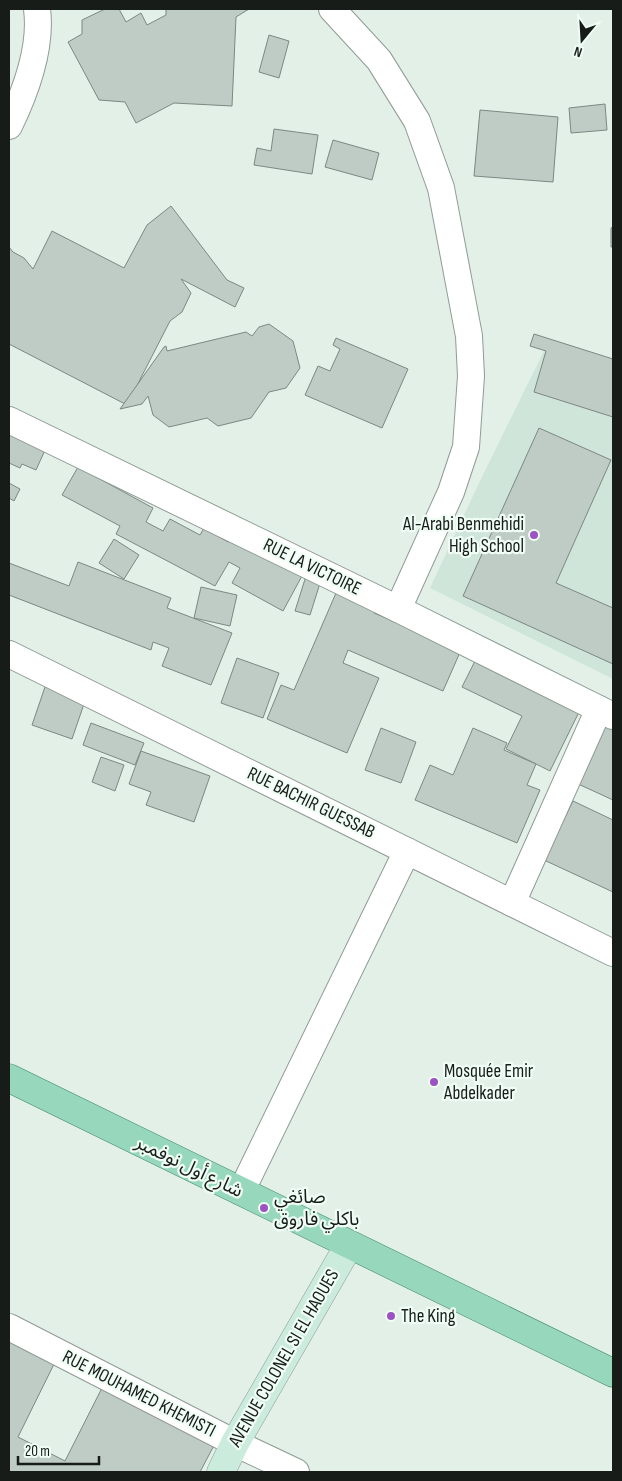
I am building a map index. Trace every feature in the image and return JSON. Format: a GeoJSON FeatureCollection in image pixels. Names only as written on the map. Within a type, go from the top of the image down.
{"type":"FeatureCollection","features":[{"type":"Feature","properties":{"kind":"main road","name":"شارع أول نوفمبر"},"geometry":{"type":"LineString","coordinates":[[9,1078],[613,1373]]}},
{"type":"Feature","properties":{"kind":"main road","name":"AVENUE COLONEL SI EL HAOUES"},"geometry":{"type":"LineString","coordinates":[[221,1472],[235,1443],[349,1245]]}},
{"type":"Feature","properties":{"kind":"street"},"geometry":{"type":"LineString","coordinates":[[9,126],[20,102],[36,48],[37,9]]}},
{"type":"Feature","properties":{"kind":"street"},"geometry":{"type":"LineString","coordinates":[[332,9],[379,60],[417,122],[441,188],[469,336],[471,376],[466,447],[451,492],[398,609]]}},
{"type":"Feature","properties":{"kind":"street","name":"RUE LA VICTOIRE"},"geometry":{"type":"LineString","coordinates":[[9,420],[606,712]]}},
{"type":"Feature","properties":{"kind":"street","name":"RUE BACHIR GUESSAB"},"geometry":{"type":"LineString","coordinates":[[9,654],[613,953]]}},
{"type":"Feature","properties":{"kind":"street"},"geometry":{"type":"LineString","coordinates":[[512,903],[606,712]]}},
{"type":"Feature","properties":{"kind":"street"},"geometry":{"type":"LineString","coordinates":[[241,1192],[407,851]]}},
{"type":"Feature","properties":{"kind":"street","name":"RUE MOUHAMED KHEMISTI"},"geometry":{"type":"LineString","coordinates":[[9,1327],[235,1443],[296,1472]]}},
{"type":"Feature","properties":{"kind":"shaded area","name":"Al-Arabi Benmehidi High School"},"geometry":{"type":"Polygon","coordinates":[[[544,351],[613,361],[613,679],[430,588],[544,351]]]}},
{"type":"Feature","properties":{"kind":"building"},"geometry":{"type":"Polygon","coordinates":[[[105,9],[119,9],[126,22],[141,13],[147,25],[166,15],[166,9],[249,9],[236,17],[232,106],[174,103],[136,123],[125,102],[99,100],[68,42],[82,34],[82,20],[105,9]]]}},
{"type":"Feature","properties":{"kind":"building"},"geometry":{"type":"Polygon","coordinates":[[[269,35],[289,41],[279,78],[259,72],[269,35]]]}},
{"type":"Feature","properties":{"kind":"building"},"geometry":{"type":"Polygon","coordinates":[[[605,104],[607,130],[571,133],[569,108],[605,104]]]}},
{"type":"Feature","properties":{"kind":"building"},"geometry":{"type":"Polygon","coordinates":[[[480,110],[558,117],[553,182],[474,176],[480,110]]]}},
{"type":"Feature","properties":{"kind":"building"},"geometry":{"type":"Polygon","coordinates":[[[274,129],[318,135],[312,174],[254,165],[257,148],[271,151],[274,129]]]}},
{"type":"Feature","properties":{"kind":"building"},"geometry":{"type":"Polygon","coordinates":[[[333,140],[379,153],[372,180],[325,167],[333,140]]]}},
{"type":"Feature","properties":{"kind":"building"},"geometry":{"type":"Polygon","coordinates":[[[171,206],[227,280],[244,288],[235,307],[181,279],[191,293],[182,312],[170,321],[127,405],[9,344],[9,247],[13,252],[24,258],[33,269],[52,231],[124,268],[147,225],[171,206]]]}},
{"type":"Feature","properties":{"kind":"building"},"geometry":{"type":"Polygon","coordinates":[[[613,227],[613,247],[611,247],[611,228],[613,227]]]}},
{"type":"Feature","properties":{"kind":"building"},"geometry":{"type":"Polygon","coordinates":[[[269,324],[293,341],[300,368],[286,388],[269,392],[251,418],[218,426],[207,418],[169,427],[153,415],[148,396],[142,404],[120,409],[164,347],[166,346],[167,351],[246,332],[252,336],[259,327],[269,324]]]}},
{"type":"Feature","properties":{"kind":"building"},"geometry":{"type":"Polygon","coordinates":[[[534,334],[613,359],[613,417],[534,392],[546,351],[530,346],[534,334]]]}},
{"type":"Feature","properties":{"kind":"building"},"geometry":{"type":"Polygon","coordinates":[[[336,338],[408,369],[382,428],[305,395],[318,366],[330,371],[340,349],[333,345],[336,338]]]}},
{"type":"Feature","properties":{"kind":"building"},"geometry":{"type":"Polygon","coordinates":[[[9,421],[50,439],[36,470],[22,464],[20,468],[9,463],[9,421]]]}},
{"type":"Feature","properties":{"kind":"building"},"geometry":{"type":"Polygon","coordinates":[[[539,428],[611,460],[556,583],[613,608],[613,664],[463,596],[539,428]]]}},
{"type":"Feature","properties":{"kind":"building"},"geometry":{"type":"Polygon","coordinates":[[[78,467],[153,508],[146,522],[163,531],[170,519],[200,535],[204,528],[228,542],[232,535],[303,574],[283,611],[232,583],[240,568],[229,562],[215,586],[116,534],[120,526],[62,495],[78,467]]]}},
{"type":"Feature","properties":{"kind":"building"},"geometry":{"type":"Polygon","coordinates":[[[9,483],[20,489],[14,501],[9,498],[9,483]]]}},
{"type":"Feature","properties":{"kind":"building"},"geometry":{"type":"Polygon","coordinates":[[[114,539],[139,555],[124,579],[99,563],[114,539]]]}},
{"type":"Feature","properties":{"kind":"building"},"geometry":{"type":"Polygon","coordinates":[[[78,562],[171,598],[167,608],[232,633],[211,685],[162,666],[169,648],[153,642],[151,650],[9,595],[9,563],[69,586],[78,562]]]}},
{"type":"Feature","properties":{"kind":"building"},"geometry":{"type":"Polygon","coordinates":[[[306,576],[321,580],[310,615],[295,611],[306,576]]]}},
{"type":"Feature","properties":{"kind":"building"},"geometry":{"type":"Polygon","coordinates":[[[201,587],[237,595],[230,626],[194,618],[201,587]]]}},
{"type":"Feature","properties":{"kind":"building"},"geometry":{"type":"Polygon","coordinates":[[[336,593],[375,610],[374,613],[461,650],[443,691],[348,650],[343,663],[379,678],[347,753],[267,719],[281,685],[294,690],[336,593]]]}},
{"type":"Feature","properties":{"kind":"building"},"geometry":{"type":"Polygon","coordinates":[[[237,658],[279,673],[263,718],[221,703],[237,658]]]}},
{"type":"Feature","properties":{"kind":"building"},"geometry":{"type":"Polygon","coordinates":[[[476,659],[580,710],[550,771],[506,749],[522,716],[462,687],[476,659]]]}},
{"type":"Feature","properties":{"kind":"building"},"geometry":{"type":"Polygon","coordinates":[[[46,684],[86,698],[72,739],[32,725],[46,684]]]}},
{"type":"Feature","properties":{"kind":"building"},"geometry":{"type":"Polygon","coordinates":[[[91,723],[144,743],[135,765],[83,745],[91,723]]]}},
{"type":"Feature","properties":{"kind":"building"},"geometry":{"type":"Polygon","coordinates":[[[603,725],[612,729],[613,726],[613,800],[576,783],[603,725]]]}},
{"type":"Feature","properties":{"kind":"building"},"geometry":{"type":"Polygon","coordinates":[[[381,728],[416,742],[401,783],[365,770],[381,728]]]}},
{"type":"Feature","properties":{"kind":"building"},"geometry":{"type":"Polygon","coordinates":[[[473,728],[507,743],[504,750],[536,764],[527,785],[540,790],[517,843],[415,800],[430,765],[453,775],[473,728]]]}},
{"type":"Feature","properties":{"kind":"building"},"geometry":{"type":"Polygon","coordinates":[[[141,751],[210,776],[194,822],[146,805],[151,792],[129,784],[141,751]]]}},
{"type":"Feature","properties":{"kind":"building"},"geometry":{"type":"Polygon","coordinates":[[[101,757],[124,765],[115,791],[92,782],[101,757]]]}},
{"type":"Feature","properties":{"kind":"building"},"geometry":{"type":"Polygon","coordinates":[[[573,801],[613,820],[613,892],[544,860],[573,801]]]}},
{"type":"Feature","properties":{"kind":"building"},"geometry":{"type":"Polygon","coordinates":[[[9,1331],[58,1356],[18,1437],[65,1461],[107,1378],[220,1434],[200,1472],[9,1472],[9,1331]]]}},
{"type":"Feature","properties":{"kind":"place","name":"Al-Arabi Benmehidi High School"},"geometry":{"type":"Point","coordinates":[534,535]}},
{"type":"Feature","properties":{"kind":"place","name":"Mosquée Emir Abdelkader"},"geometry":{"type":"Point","coordinates":[434,1082]}},
{"type":"Feature","properties":{"kind":"place","name":"صائغي باكلي فاروق"},"geometry":{"type":"Point","coordinates":[264,1208]}},
{"type":"Feature","properties":{"kind":"place","name":"The King"},"geometry":{"type":"Point","coordinates":[391,1316]}}]}
